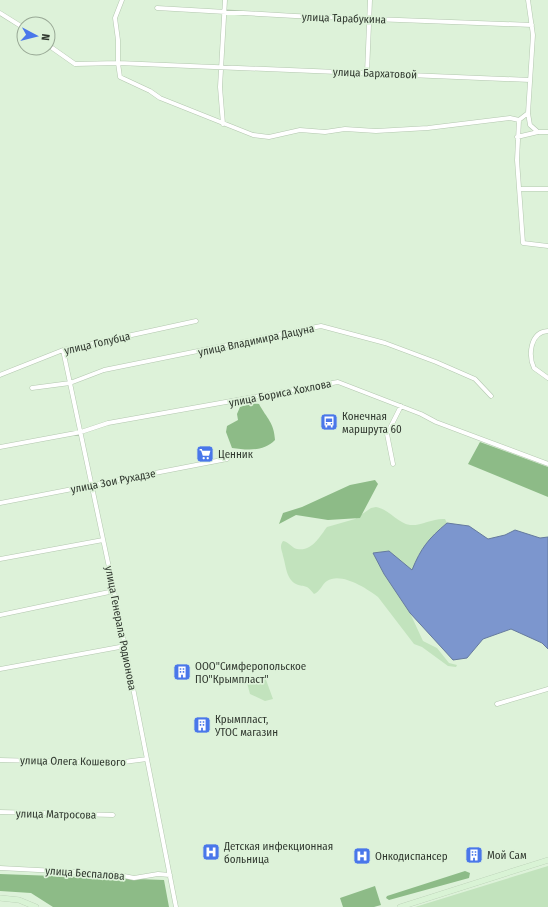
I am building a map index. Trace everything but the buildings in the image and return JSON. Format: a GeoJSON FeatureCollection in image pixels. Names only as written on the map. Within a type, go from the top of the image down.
{"type":"FeatureCollection","features":[{"type":"Feature","properties":{"kind":"main road"},"geometry":{"type":"LineString","coordinates":[[400,907],[548,860]]}},
{"type":"Feature","properties":{"kind":"main road"},"geometry":{"type":"LineString","coordinates":[[0,898],[19,900],[36,907]]}},
{"type":"Feature","properties":{"kind":"street"},"geometry":{"type":"LineString","coordinates":[[122,0],[115,18],[120,77],[150,91],[160,98],[223,124],[262,137],[300,130],[325,132],[345,129],[376,131],[428,128],[510,118],[518,120],[528,113]]}},
{"type":"Feature","properties":{"kind":"street"},"geometry":{"type":"LineString","coordinates":[[223,124],[220,67],[224,0]]}},
{"type":"Feature","properties":{"kind":"street"},"geometry":{"type":"LineString","coordinates":[[367,73],[370,0]]}},
{"type":"Feature","properties":{"kind":"street"},"geometry":{"type":"LineString","coordinates":[[528,0],[532,25],[528,113],[530,125],[538,132]]}},
{"type":"Feature","properties":{"kind":"street","name":"улица Тарабукина"},"geometry":{"type":"LineString","coordinates":[[157,8],[370,19],[532,25]]}},
{"type":"Feature","properties":{"kind":"street"},"geometry":{"type":"LineString","coordinates":[[0,13],[16,23]]}},
{"type":"Feature","properties":{"kind":"street","name":"улица Бархатовой"},"geometry":{"type":"LineString","coordinates":[[56,51],[75,64],[118,63],[530,80]]}},
{"type":"Feature","properties":{"kind":"street"},"geometry":{"type":"LineString","coordinates":[[518,120],[517,137],[523,242],[548,246]]}},
{"type":"Feature","properties":{"kind":"street"},"geometry":{"type":"LineString","coordinates":[[517,137],[538,132],[548,132]]}},
{"type":"Feature","properties":{"kind":"street"},"geometry":{"type":"LineString","coordinates":[[521,189],[548,189]]}},
{"type":"Feature","properties":{"kind":"street","name":"улица Голубца"},"geometry":{"type":"LineString","coordinates":[[0,375],[64,350],[196,321]]}},
{"type":"Feature","properties":{"kind":"street","name":"улица Владимира Дацуна"},"geometry":{"type":"LineString","coordinates":[[32,388],[70,383],[104,370],[321,326],[385,343],[436,362],[475,379],[491,396]]}},
{"type":"Feature","properties":{"kind":"street"},"geometry":{"type":"LineString","coordinates":[[548,331],[539,333],[535,336],[531,358],[534,368],[548,378]]}},
{"type":"Feature","properties":{"kind":"street","name":"улица Генерала Родионова"},"geometry":{"type":"LineString","coordinates":[[64,350],[114,591],[176,907]]}},
{"type":"Feature","properties":{"kind":"street","name":"улица Бориса Хохлова"},"geometry":{"type":"LineString","coordinates":[[0,447],[81,432],[108,423],[338,382],[422,414],[436,422],[548,464]]}},
{"type":"Feature","properties":{"kind":"street"},"geometry":{"type":"LineString","coordinates":[[393,464],[387,434],[401,406]]}},
{"type":"Feature","properties":{"kind":"street","name":"улица Зои Рухадзе"},"geometry":{"type":"LineString","coordinates":[[0,503],[227,459]]}},
{"type":"Feature","properties":{"kind":"street"},"geometry":{"type":"LineString","coordinates":[[0,559],[103,540]]}},
{"type":"Feature","properties":{"kind":"street"},"geometry":{"type":"LineString","coordinates":[[0,615],[114,591]]}},
{"type":"Feature","properties":{"kind":"street"},"geometry":{"type":"LineString","coordinates":[[0,669],[125,646]]}},
{"type":"Feature","properties":{"kind":"street"},"geometry":{"type":"LineString","coordinates":[[497,704],[548,689]]}},
{"type":"Feature","properties":{"kind":"street","name":"улица Олега Кошевого"},"geometry":{"type":"LineString","coordinates":[[0,760],[116,763],[147,759]]}},
{"type":"Feature","properties":{"kind":"street","name":"улица Матросова"},"geometry":{"type":"LineString","coordinates":[[0,812],[113,815]]}},
{"type":"Feature","properties":{"kind":"street","name":"улица Беспалова"},"geometry":{"type":"LineString","coordinates":[[0,868],[114,874],[134,878],[158,874],[170,875]]}},
{"type":"Feature","properties":{"kind":"green space"},"geometry":{"type":"Polygon","coordinates":[[[253,403],[259,404],[270,421],[275,440],[265,447],[255,449],[249,450],[232,448],[226,432],[227,426],[238,420],[237,414],[240,407],[253,403]]]}},
{"type":"Feature","properties":{"kind":"green space"},"geometry":{"type":"Polygon","coordinates":[[[480,442],[548,467],[548,497],[468,464],[480,442]]]}},
{"type":"Feature","properties":{"kind":"green space"},"geometry":{"type":"Polygon","coordinates":[[[375,480],[378,484],[360,518],[328,520],[296,515],[279,524],[283,513],[302,507],[350,485],[375,480]]]}},
{"type":"Feature","properties":{"kind":"green space"},"geometry":{"type":"Polygon","coordinates":[[[376,507],[385,510],[405,524],[414,525],[441,519],[445,519],[447,523],[426,544],[418,556],[412,571],[389,551],[373,553],[384,574],[410,613],[423,641],[437,648],[449,663],[457,665],[456,667],[448,666],[422,647],[414,644],[378,597],[367,589],[353,582],[339,578],[325,582],[318,592],[314,594],[307,587],[293,582],[288,575],[281,548],[283,541],[297,549],[307,548],[318,539],[327,527],[355,519],[371,508],[376,507]]]}},
{"type":"Feature","properties":{"kind":"green space"},"geometry":{"type":"Polygon","coordinates":[[[265,677],[273,699],[265,701],[250,694],[247,683],[265,677]]]}},
{"type":"Feature","properties":{"kind":"green space"},"geometry":{"type":"Polygon","coordinates":[[[548,866],[548,907],[415,907],[548,866]]]}},
{"type":"Feature","properties":{"kind":"green space"},"geometry":{"type":"Polygon","coordinates":[[[465,871],[470,873],[469,878],[389,900],[386,898],[387,896],[465,871]]]}},
{"type":"Feature","properties":{"kind":"green space"},"geometry":{"type":"Polygon","coordinates":[[[0,874],[164,880],[169,907],[53,907],[31,893],[0,891],[0,874]]]}},
{"type":"Feature","properties":{"kind":"green space"},"geometry":{"type":"Polygon","coordinates":[[[375,886],[381,905],[374,907],[343,907],[340,898],[375,886]]]}},
{"type":"Feature","properties":{"kind":"water"},"geometry":{"type":"Polygon","coordinates":[[[447,523],[469,526],[488,539],[505,535],[515,530],[540,538],[548,537],[548,649],[542,643],[511,629],[483,639],[467,658],[453,660],[410,613],[384,574],[373,553],[389,551],[412,570],[426,544],[447,523]]]}},
{"type":"Feature","properties":{"kind":"place","name":"Конечная маршрута 60"},"geometry":{"type":"Point","coordinates":[329,422]}},
{"type":"Feature","properties":{"kind":"place","name":"Ценник"},"geometry":{"type":"Point","coordinates":[205,454]}},
{"type":"Feature","properties":{"kind":"place","name":"ООО\"Симферопольское ПО\"Крымпласт\""},"geometry":{"type":"Point","coordinates":[182,672]}},
{"type":"Feature","properties":{"kind":"place","name":"Крымпласт, УТОС магазин"},"geometry":{"type":"Point","coordinates":[202,725]}},
{"type":"Feature","properties":{"kind":"place","name":"Детская инфекционная больница"},"geometry":{"type":"Point","coordinates":[211,852]}},
{"type":"Feature","properties":{"kind":"place","name":"Мой Сам"},"geometry":{"type":"Point","coordinates":[474,855]}},
{"type":"Feature","properties":{"kind":"place","name":"Онкодиспансер"},"geometry":{"type":"Point","coordinates":[362,856]}}]}
